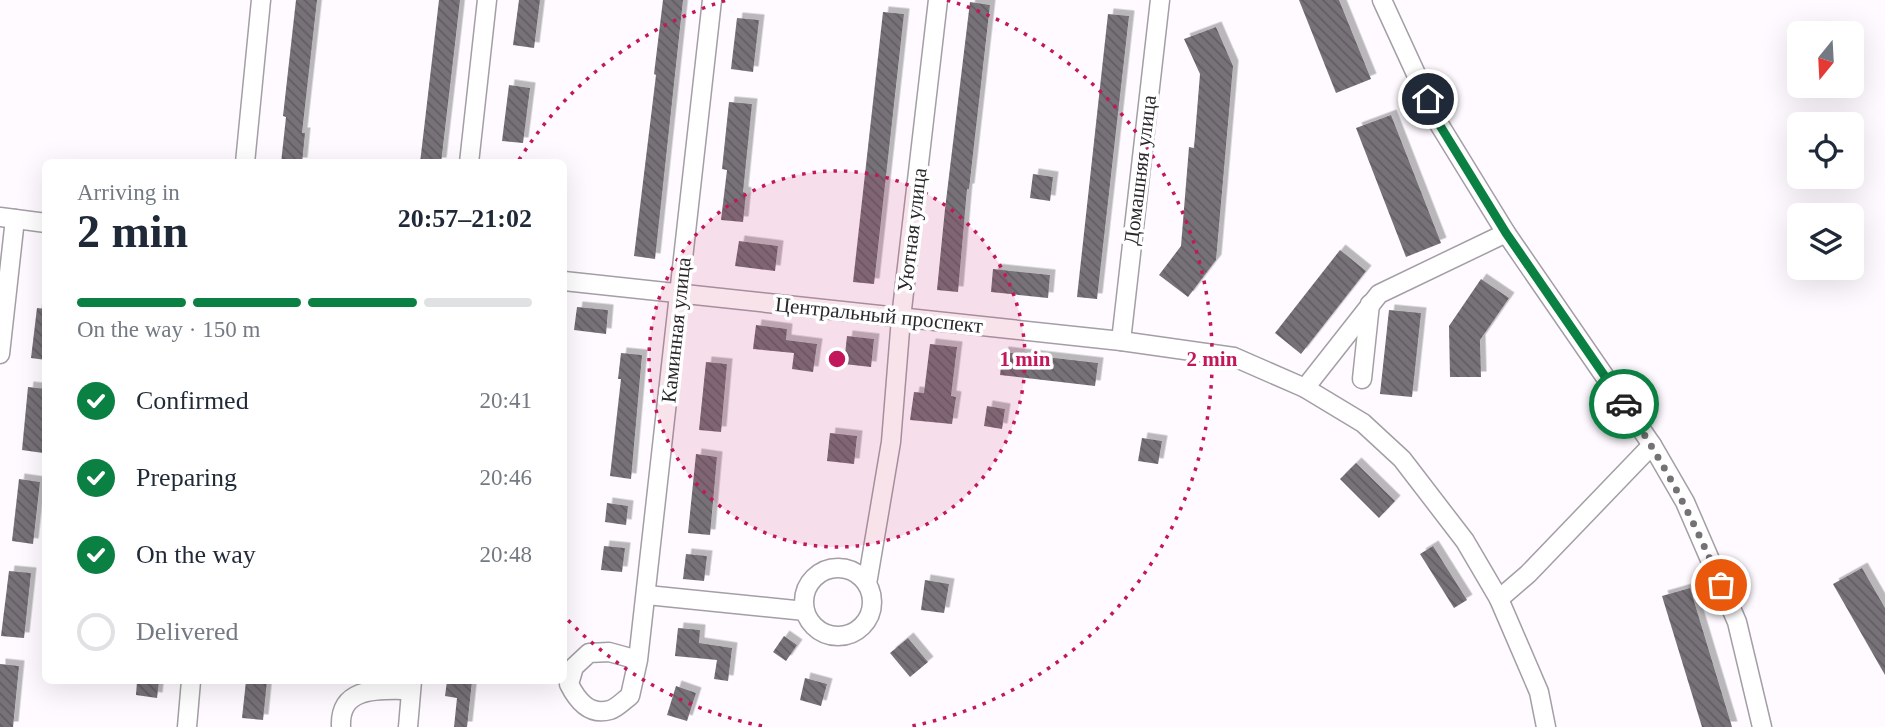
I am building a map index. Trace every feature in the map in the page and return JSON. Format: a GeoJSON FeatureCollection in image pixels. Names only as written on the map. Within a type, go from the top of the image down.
{"type":"FeatureCollection","features":[{"type":"Feature","properties":{"kind":"street"},"geometry":{"type":"LineString","coordinates":[[244,159],[261,0]]}},
{"type":"Feature","properties":{"kind":"street"},"geometry":{"type":"LineString","coordinates":[[469,159],[487,0]]}},
{"type":"Feature","properties":{"kind":"street","name":"Каминная улица"},"geometry":{"type":"LineString","coordinates":[[638,660],[609,652],[589,653],[569,666],[569,684],[578,701],[591,710],[610,710],[630,696],[638,660],[712,0]]}},
{"type":"Feature","properties":{"kind":"street","name":"Уютная улица"},"geometry":{"type":"LineString","coordinates":[[867,584],[891,442],[901,318],[938,0]]}},
{"type":"Feature","properties":{"kind":"street","name":"Домашняя улица"},"geometry":{"type":"LineString","coordinates":[[1121,341],[1160,0]]}},
{"type":"Feature","properties":{"kind":"street"},"geometry":{"type":"LineString","coordinates":[[1382,0],[1439,124],[1506,233],[1653,445],[1685,502],[1737,622],[1762,727]]}},
{"type":"Feature","properties":{"kind":"street"},"geometry":{"type":"LineString","coordinates":[[0,354],[7,218],[42,222]]}},
{"type":"Feature","properties":{"kind":"street"},"geometry":{"type":"LineString","coordinates":[[1305,388],[1378,294],[1506,233]]}},
{"type":"Feature","properties":{"kind":"street","name":"Центральный проспект"},"geometry":{"type":"LineString","coordinates":[[567,281],[1121,341],[1234,357],[1305,388],[1363,423],[1402,460],[1465,541],[1499,600],[1539,692],[1546,727]]}},
{"type":"Feature","properties":{"kind":"street"},"geometry":{"type":"LineString","coordinates":[[1362,379],[1370,304]]}},
{"type":"Feature","properties":{"kind":"street"},"geometry":{"type":"LineString","coordinates":[[1499,600],[1528,574],[1653,445]]}},
{"type":"Feature","properties":{"kind":"street"},"geometry":{"type":"LineString","coordinates":[[834,568],[853,571],[867,584],[872,603],[870,612],[860,628],[852,633],[832,635],[823,632],[815,627],[805,611],[806,592],[816,576],[825,570],[834,568]]}},
{"type":"Feature","properties":{"kind":"street"},"geometry":{"type":"LineString","coordinates":[[647,595],[805,611]]}},
{"type":"Feature","properties":{"kind":"street"},"geometry":{"type":"LineString","coordinates":[[187,727],[191,684]]}},
{"type":"Feature","properties":{"kind":"street"},"geometry":{"type":"LineString","coordinates":[[341,727],[341,717],[348,701],[368,690],[411,685],[408,727]]}},
{"type":"Feature","properties":{"kind":"building"},"geometry":{"type":"Polygon","coordinates":[[[296,0],[317,0],[302,133],[305,133],[302,159],[281,159],[286,117],[283,116],[296,0]]]}},
{"type":"Feature","properties":{"kind":"building"},"geometry":{"type":"Polygon","coordinates":[[[439,0],[460,0],[441,159],[420,159],[439,0]]]}},
{"type":"Feature","properties":{"kind":"building"},"geometry":{"type":"Polygon","coordinates":[[[519,0],[540,0],[534,48],[513,45],[519,0]]]}},
{"type":"Feature","properties":{"kind":"building"},"geometry":{"type":"Polygon","coordinates":[[[663,0],[683,0],[655,259],[634,256],[663,0]]]}},
{"type":"Feature","properties":{"kind":"building"},"geometry":{"type":"Polygon","coordinates":[[[1299,0],[1339,0],[1371,79],[1336,93],[1299,0]]]}},
{"type":"Feature","properties":{"kind":"building"},"geometry":{"type":"Polygon","coordinates":[[[970,2],[990,5],[967,189],[958,292],[937,290],[970,2]]]}},
{"type":"Feature","properties":{"kind":"building"},"geometry":{"type":"Polygon","coordinates":[[[883,12],[904,14],[874,284],[853,282],[883,12]]]}},
{"type":"Feature","properties":{"kind":"building"},"geometry":{"type":"Polygon","coordinates":[[[1108,14],[1129,16],[1097,299],[1077,297],[1108,14]]]}},
{"type":"Feature","properties":{"kind":"building"},"geometry":{"type":"Polygon","coordinates":[[[737,18],[759,20],[753,72],[731,69],[737,18]]]}},
{"type":"Feature","properties":{"kind":"building"},"geometry":{"type":"Polygon","coordinates":[[[1216,27],[1233,66],[1216,260],[1188,297],[1159,275],[1181,246],[1189,147],[1194,148],[1200,74],[1184,39],[1216,27]]]}},
{"type":"Feature","properties":{"kind":"building"},"geometry":{"type":"Polygon","coordinates":[[[509,85],[530,88],[523,143],[502,141],[509,85]]]}},
{"type":"Feature","properties":{"kind":"building"},"geometry":{"type":"Polygon","coordinates":[[[729,102],[752,104],[743,192],[746,193],[743,222],[721,220],[727,170],[722,169],[729,102]]]}},
{"type":"Feature","properties":{"kind":"building"},"geometry":{"type":"Polygon","coordinates":[[[1391,115],[1441,243],[1406,257],[1356,128],[1391,115]]]}},
{"type":"Feature","properties":{"kind":"building"},"geometry":{"type":"Polygon","coordinates":[[[1033,174],[1053,177],[1050,201],[1030,198],[1033,174]]]}},
{"type":"Feature","properties":{"kind":"building"},"geometry":{"type":"Polygon","coordinates":[[[739,241],[778,246],[775,271],[735,266],[739,241]]]}},
{"type":"Feature","properties":{"kind":"building"},"geometry":{"type":"Polygon","coordinates":[[[1340,250],[1366,271],[1301,354],[1275,333],[1340,250]]]}},
{"type":"Feature","properties":{"kind":"building"},"geometry":{"type":"Polygon","coordinates":[[[993,269],[1050,275],[1048,298],[991,292],[993,269]]]}},
{"type":"Feature","properties":{"kind":"building"},"geometry":{"type":"Polygon","coordinates":[[[1481,279],[1509,298],[1480,340],[1481,377],[1450,377],[1449,326],[1481,279]]]}},
{"type":"Feature","properties":{"kind":"building"},"geometry":{"type":"Polygon","coordinates":[[[577,307],[608,310],[606,334],[574,330],[577,307]]]}},
{"type":"Feature","properties":{"kind":"building"},"geometry":{"type":"Polygon","coordinates":[[[37,308],[42,309],[42,359],[31,358],[37,308]]]}},
{"type":"Feature","properties":{"kind":"building"},"geometry":{"type":"Polygon","coordinates":[[[1389,310],[1421,313],[1412,397],[1380,394],[1389,310]]]}},
{"type":"Feature","properties":{"kind":"building"},"geometry":{"type":"Polygon","coordinates":[[[756,325],[787,329],[786,340],[817,344],[813,372],[792,369],[794,353],[753,349],[756,325]]]}},
{"type":"Feature","properties":{"kind":"building"},"geometry":{"type":"Polygon","coordinates":[[[847,336],[874,339],[871,367],[844,364],[847,336]]]}},
{"type":"Feature","properties":{"kind":"building"},"geometry":{"type":"Polygon","coordinates":[[[930,344],[957,347],[951,396],[956,397],[952,424],[910,420],[914,392],[924,393],[930,344]]]}},
{"type":"Feature","properties":{"kind":"building"},"geometry":{"type":"Polygon","coordinates":[[[1003,352],[1098,363],[1095,386],[1000,375],[1003,352]]]}},
{"type":"Feature","properties":{"kind":"building"},"geometry":{"type":"Polygon","coordinates":[[[621,353],[642,355],[631,479],[610,476],[621,379],[618,379],[621,353]]]}},
{"type":"Feature","properties":{"kind":"building"},"geometry":{"type":"Polygon","coordinates":[[[706,362],[727,364],[721,432],[699,430],[706,362]]]}},
{"type":"Feature","properties":{"kind":"building"},"geometry":{"type":"Polygon","coordinates":[[[28,387],[42,389],[42,453],[22,450],[28,387]]]}},
{"type":"Feature","properties":{"kind":"building"},"geometry":{"type":"Polygon","coordinates":[[[987,406],[1005,409],[1002,429],[984,426],[987,406]]]}},
{"type":"Feature","properties":{"kind":"building"},"geometry":{"type":"Polygon","coordinates":[[[830,433],[857,436],[854,464],[827,461],[830,433]]]}},
{"type":"Feature","properties":{"kind":"building"},"geometry":{"type":"Polygon","coordinates":[[[1142,438],[1162,441],[1158,464],[1138,461],[1142,438]]]}},
{"type":"Feature","properties":{"kind":"building"},"geometry":{"type":"Polygon","coordinates":[[[696,454],[717,457],[710,535],[688,533],[696,454]]]}},
{"type":"Feature","properties":{"kind":"building"},"geometry":{"type":"Polygon","coordinates":[[[1356,463],[1395,501],[1379,518],[1340,479],[1356,463]]]}},
{"type":"Feature","properties":{"kind":"building"},"geometry":{"type":"Polygon","coordinates":[[[19,479],[40,482],[33,544],[12,541],[19,479]]]}},
{"type":"Feature","properties":{"kind":"building"},"geometry":{"type":"Polygon","coordinates":[[[607,503],[628,506],[626,525],[605,522],[607,503]]]}},
{"type":"Feature","properties":{"kind":"building"},"geometry":{"type":"Polygon","coordinates":[[[604,546],[625,548],[622,572],[601,570],[604,546]]]}},
{"type":"Feature","properties":{"kind":"building"},"geometry":{"type":"Polygon","coordinates":[[[1433,546],[1467,600],[1454,608],[1420,554],[1433,546]]]}},
{"type":"Feature","properties":{"kind":"building"},"geometry":{"type":"Polygon","coordinates":[[[686,554],[707,556],[704,581],[683,579],[686,554]]]}},
{"type":"Feature","properties":{"kind":"building"},"geometry":{"type":"Polygon","coordinates":[[[1862,568],[1885,608],[1885,675],[1833,584],[1862,568]]]}},
{"type":"Feature","properties":{"kind":"building"},"geometry":{"type":"Polygon","coordinates":[[[9,571],[31,573],[24,638],[1,636],[9,571]]]}},
{"type":"Feature","properties":{"kind":"building"},"geometry":{"type":"Polygon","coordinates":[[[925,580],[949,584],[944,613],[921,610],[925,580]]]}},
{"type":"Feature","properties":{"kind":"building"},"geometry":{"type":"Polygon","coordinates":[[[1690,588],[1732,727],[1702,727],[1662,596],[1690,588]]]}},
{"type":"Feature","properties":{"kind":"building"},"geometry":{"type":"Polygon","coordinates":[[[678,628],[700,630],[699,643],[732,648],[728,681],[714,679],[717,660],[675,656],[678,628]]]}},
{"type":"Feature","properties":{"kind":"building"},"geometry":{"type":"Polygon","coordinates":[[[784,636],[797,645],[786,661],[773,652],[784,636]]]}},
{"type":"Feature","properties":{"kind":"building"},"geometry":{"type":"Polygon","coordinates":[[[908,638],[928,662],[910,677],[890,653],[908,638]]]}},
{"type":"Feature","properties":{"kind":"building"},"geometry":{"type":"Polygon","coordinates":[[[0,664],[19,666],[13,727],[0,727],[0,664]]]}},
{"type":"Feature","properties":{"kind":"building"},"geometry":{"type":"Polygon","coordinates":[[[805,678],[827,684],[821,706],[800,700],[805,678]]]}},
{"type":"Feature","properties":{"kind":"building"},"geometry":{"type":"Polygon","coordinates":[[[137,684],[159,684],[157,698],[136,695],[137,684]]]}},
{"type":"Feature","properties":{"kind":"building"},"geometry":{"type":"Polygon","coordinates":[[[246,684],[267,684],[263,720],[242,718],[246,684]]]}},
{"type":"Feature","properties":{"kind":"building"},"geometry":{"type":"Polygon","coordinates":[[[447,684],[472,684],[467,727],[454,727],[457,698],[445,696],[447,684]]]}},
{"type":"Feature","properties":{"kind":"building"},"geometry":{"type":"Polygon","coordinates":[[[676,686],[696,693],[687,721],[667,715],[676,686]]]}},
{"type":"Feature","properties":{"kind":"way so far"},"geometry":{"type":"LineString","coordinates":[[1624,404],[1653,445],[1685,502],[1721,585]]}},
{"type":"Feature","properties":{"kind":"route"},"geometry":{"type":"LineString","coordinates":[[1428,99],[1439,124],[1506,233],[1624,404]]}}]}
